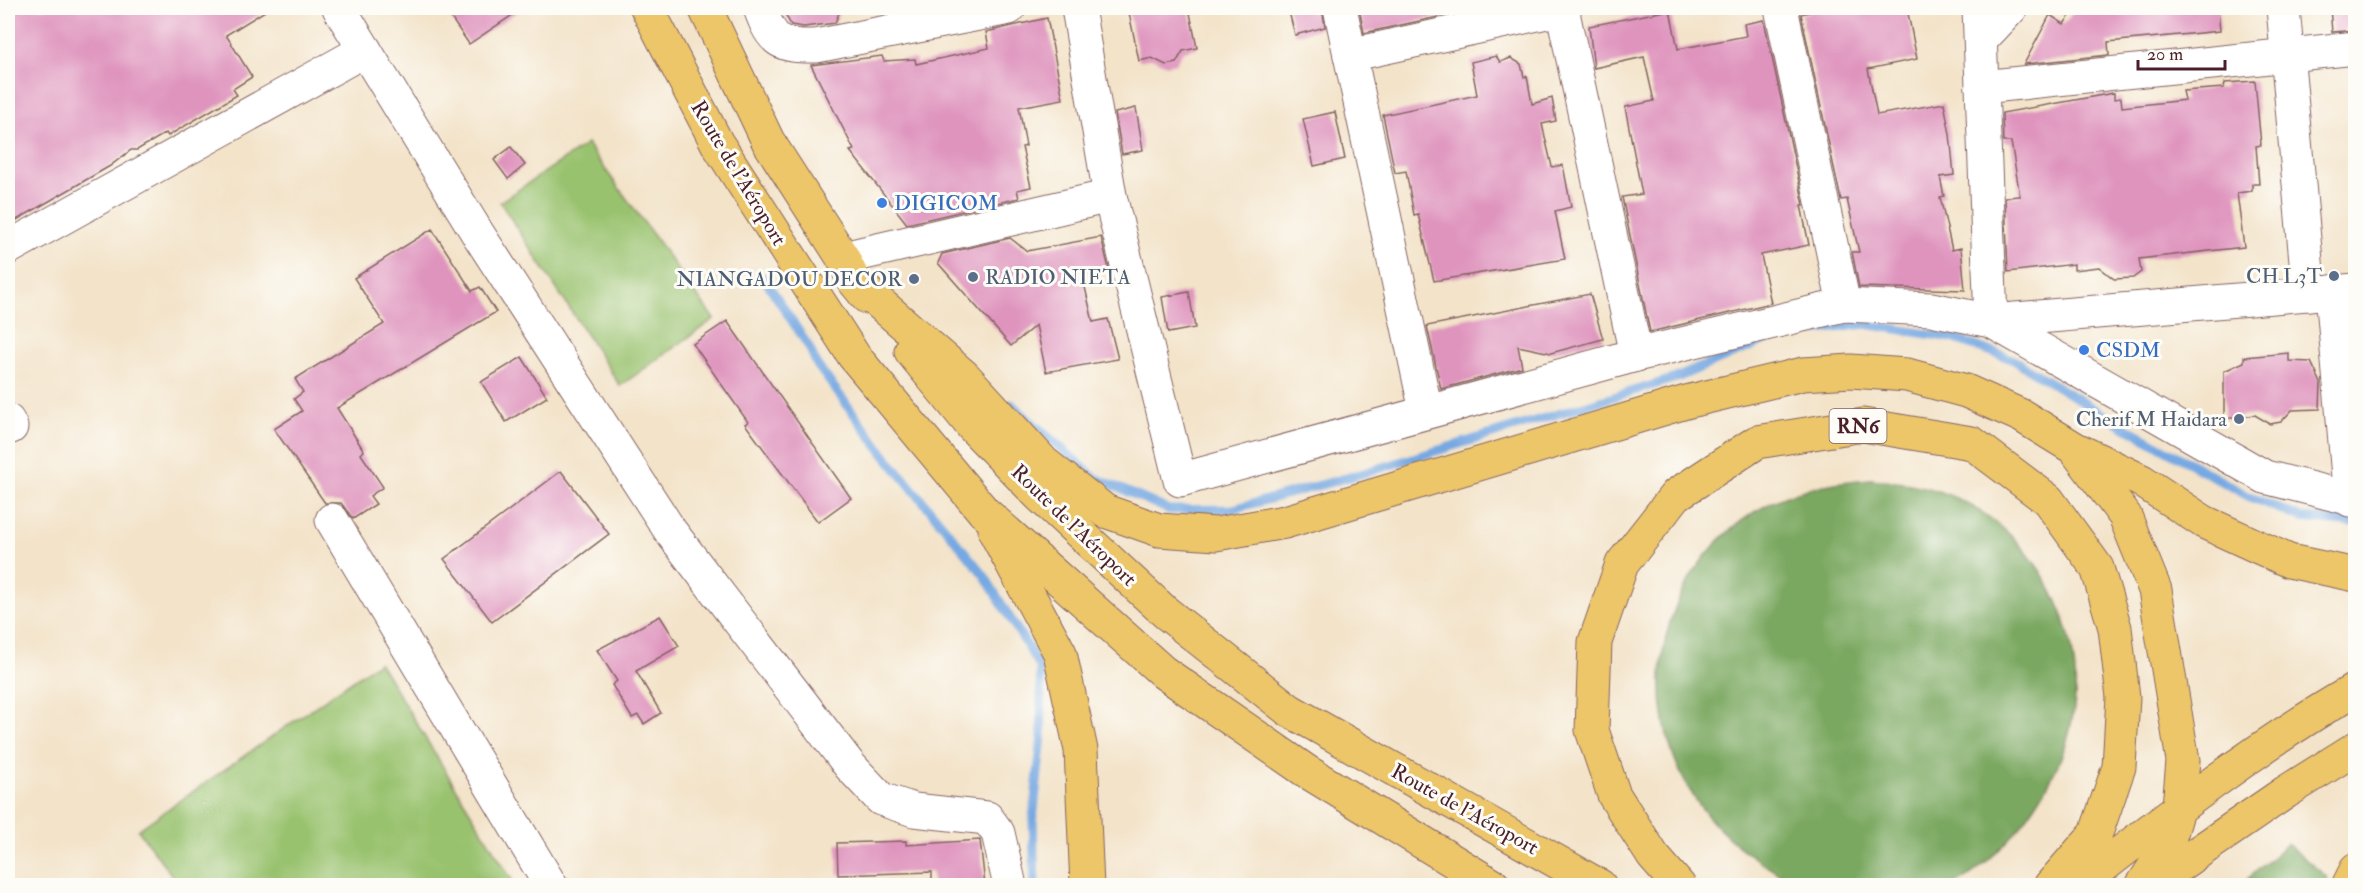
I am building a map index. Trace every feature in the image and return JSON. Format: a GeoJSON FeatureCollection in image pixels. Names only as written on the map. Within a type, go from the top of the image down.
{"type":"FeatureCollection","features":[{"type":"Feature","properties":{"kind":"main road","name":"Route de l'Aéroport"},"geometry":{"type":"LineString","coordinates":[[647,8],[717,143],[854,356],[984,512],[1163,672],[1306,771],[1494,885]]}},
{"type":"Feature","properties":{"kind":"main road","name":"Route de l'Aéroport"},"geometry":{"type":"LineString","coordinates":[[705,8],[768,141],[849,269],[974,427],[1041,497],[1165,612],[1289,710],[1600,885]]}},
{"type":"Feature","properties":{"kind":"main road"},"geometry":{"type":"LineString","coordinates":[[849,269],[964,376],[1044,463],[1105,511],[1159,530],[1216,534],[1286,522],[1686,402],[1803,374],[1851,371],[1907,375],[1966,391],[2022,416],[2074,448],[2142,481],[2204,522],[2289,561],[2355,575]]}},
{"type":"Feature","properties":{"kind":"main road","name":"RN6"},"geometry":{"type":"LineString","coordinates":[[1679,885],[1653,856],[1614,795],[1592,730],[1595,642],[1622,564],[1676,495],[1757,442],[1863,425],[1972,443],[2048,500],[2097,568],[2115,628],[2123,697],[2119,767],[2096,833],[2050,885]]}},
{"type":"Feature","properties":{"kind":"main road"},"geometry":{"type":"LineString","coordinates":[[2074,448],[2125,516],[2155,590],[2183,760],[2179,806],[2168,847],[2142,885]]}},
{"type":"Feature","properties":{"kind":"main road"},"geometry":{"type":"LineString","coordinates":[[984,512],[1060,653],[1082,750],[1087,885]]}},
{"type":"Feature","properties":{"kind":"main road"},"geometry":{"type":"LineString","coordinates":[[2078,885],[2179,806],[2316,712],[2355,689]]}},
{"type":"Feature","properties":{"kind":"main road"},"geometry":{"type":"LineString","coordinates":[[2149,885],[2355,748]]}},
{"type":"Feature","properties":{"kind":"main road"},"geometry":{"type":"LineString","coordinates":[[2348,885],[2355,870]]}},
{"type":"Feature","properties":{"kind":"street"},"geometry":{"type":"LineString","coordinates":[[339,8],[478,234],[671,532],[836,747],[881,799],[914,810],[987,818],[998,833],[1010,885]]}},
{"type":"Feature","properties":{"kind":"street"},"geometry":{"type":"LineString","coordinates":[[760,8],[765,24],[777,40],[791,47],[816,46],[888,20],[1009,8]]}},
{"type":"Feature","properties":{"kind":"street"},"geometry":{"type":"LineString","coordinates":[[1078,8],[1110,196],[1180,480],[1636,355],[1844,305],[1931,309],[1992,321],[2332,292]]}},
{"type":"Feature","properties":{"kind":"street"},"geometry":{"type":"LineString","coordinates":[[1340,8],[1426,411]]}},
{"type":"Feature","properties":{"kind":"street"},"geometry":{"type":"LineString","coordinates":[[1350,55],[1563,8],[1636,355]]}},
{"type":"Feature","properties":{"kind":"street"},"geometry":{"type":"LineString","coordinates":[[1781,8],[1844,305]]}},
{"type":"Feature","properties":{"kind":"street"},"geometry":{"type":"LineString","coordinates":[[1979,8],[1992,321]]}},
{"type":"Feature","properties":{"kind":"street"},"geometry":{"type":"LineString","coordinates":[[1981,40],[2011,8]]}},
{"type":"Feature","properties":{"kind":"street"},"geometry":{"type":"LineString","coordinates":[[1992,321],[2265,477],[2353,500],[2332,292],[2287,55],[2283,8]]}},
{"type":"Feature","properties":{"kind":"street"},"geometry":{"type":"LineString","coordinates":[[1982,87],[2355,48]]}},
{"type":"Feature","properties":{"kind":"street"},"geometry":{"type":"LineString","coordinates":[[8,248],[365,50]]}},
{"type":"Feature","properties":{"kind":"street"},"geometry":{"type":"LineString","coordinates":[[849,269],[1110,196]]}},
{"type":"Feature","properties":{"kind":"street"},"geometry":{"type":"LineString","coordinates":[[332,520],[551,885]]}},
{"type":"Feature","properties":{"kind":"green space"},"geometry":{"type":"Polygon","coordinates":[[[587,144],[714,319],[620,386],[500,202],[587,144]]]}},
{"type":"Feature","properties":{"kind":"green space"},"geometry":{"type":"Polygon","coordinates":[[[1871,479],[1905,483],[1939,491],[1960,500],[1990,518],[2017,541],[2039,569],[2056,599],[2068,632],[2074,667],[2075,702],[2068,737],[2054,773],[2035,807],[2019,828],[1987,862],[1967,878],[1949,886],[1925,888],[1815,887],[1797,884],[1779,874],[1737,845],[1702,809],[1678,767],[1664,722],[1661,675],[1668,629],[1686,585],[1714,546],[1753,513],[1781,498],[1810,488],[1871,479]]]}},
{"type":"Feature","properties":{"kind":"green space"},"geometry":{"type":"Polygon","coordinates":[[[379,662],[515,885],[179,885],[138,830],[379,662]]]}},
{"type":"Feature","properties":{"kind":"green space"},"geometry":{"type":"Polygon","coordinates":[[[2287,844],[2328,878],[2325,885],[2241,885],[2287,844]]]}},
{"type":"Feature","properties":{"kind":"building"},"geometry":{"type":"Polygon","coordinates":[[[8,8],[270,8],[226,35],[252,77],[233,89],[237,95],[168,136],[166,133],[137,150],[131,150],[110,166],[8,225],[8,8]]]}},
{"type":"Feature","properties":{"kind":"building"},"geometry":{"type":"Polygon","coordinates":[[[444,8],[523,8],[469,44],[444,8]]]}},
{"type":"Feature","properties":{"kind":"building"},"geometry":{"type":"Polygon","coordinates":[[[782,8],[841,8],[835,23],[804,27],[791,25],[782,8]]]}},
{"type":"Feature","properties":{"kind":"building"},"geometry":{"type":"Polygon","coordinates":[[[1128,8],[1189,8],[1197,48],[1183,51],[1176,63],[1166,65],[1152,58],[1139,61],[1128,8]]]}},
{"type":"Feature","properties":{"kind":"building"},"geometry":{"type":"Polygon","coordinates":[[[1288,8],[1322,8],[1325,27],[1295,35],[1288,8]]]}},
{"type":"Feature","properties":{"kind":"building"},"geometry":{"type":"Polygon","coordinates":[[[1359,8],[1437,8],[1438,17],[1364,33],[1359,8]]]}},
{"type":"Feature","properties":{"kind":"building"},"geometry":{"type":"Polygon","coordinates":[[[1809,8],[1907,8],[1917,59],[1868,69],[1877,115],[1944,103],[1954,175],[1940,177],[1944,196],[1940,197],[1952,250],[1961,248],[1965,290],[1859,287],[1852,252],[1859,252],[1847,199],[1841,200],[1801,14],[1810,12],[1809,8]]]}},
{"type":"Feature","properties":{"kind":"building"},"geometry":{"type":"Polygon","coordinates":[[[2218,8],[2220,31],[2108,42],[2109,55],[2024,64],[2050,15],[2064,24],[2075,9],[2218,8]]]}},
{"type":"Feature","properties":{"kind":"building"},"geometry":{"type":"Polygon","coordinates":[[[2330,8],[2355,8],[2355,30],[2332,32],[2330,8]]]}},
{"type":"Feature","properties":{"kind":"building"},"geometry":{"type":"Polygon","coordinates":[[[1670,10],[1678,49],[1746,36],[1744,24],[1764,20],[1804,205],[1801,205],[1809,245],[1761,255],[1771,303],[1650,332],[1622,197],[1642,194],[1625,107],[1654,101],[1644,57],[1594,68],[1589,26],[1670,10]]]}},
{"type":"Feature","properties":{"kind":"building"},"geometry":{"type":"Polygon","coordinates":[[[1047,18],[1063,99],[1019,107],[1026,146],[1022,147],[1031,187],[1017,190],[1019,198],[907,224],[850,151],[854,150],[811,65],[882,56],[884,61],[915,59],[916,64],[989,48],[986,32],[1047,18]]]}},
{"type":"Feature","properties":{"kind":"building"},"geometry":{"type":"Polygon","coordinates":[[[1496,56],[1500,62],[1511,58],[1521,64],[1524,77],[1527,76],[1532,104],[1552,98],[1556,121],[1542,124],[1552,167],[1563,165],[1571,207],[1555,211],[1565,259],[1434,281],[1418,214],[1414,215],[1406,171],[1395,173],[1383,115],[1477,95],[1471,62],[1496,56]]]}},
{"type":"Feature","properties":{"kind":"building"},"geometry":{"type":"Polygon","coordinates":[[[2255,81],[2261,145],[2256,146],[2259,184],[2252,184],[2252,191],[2237,193],[2244,247],[2139,259],[2141,272],[2133,278],[2114,279],[2099,267],[2074,270],[2074,264],[2008,272],[2005,197],[2020,196],[2011,142],[2003,142],[2002,113],[2114,93],[2114,99],[2121,98],[2122,107],[2185,100],[2183,91],[2224,88],[2225,83],[2255,81]]]}},
{"type":"Feature","properties":{"kind":"building"},"geometry":{"type":"Polygon","coordinates":[[[1136,108],[1143,150],[1122,154],[1115,113],[1136,108]]]}},
{"type":"Feature","properties":{"kind":"building"},"geometry":{"type":"Polygon","coordinates":[[[1335,112],[1345,159],[1314,166],[1303,119],[1335,112]]]}},
{"type":"Feature","properties":{"kind":"building"},"geometry":{"type":"Polygon","coordinates":[[[511,147],[525,165],[508,179],[494,160],[511,147]]]}},
{"type":"Feature","properties":{"kind":"building"},"geometry":{"type":"Polygon","coordinates":[[[432,229],[472,291],[480,287],[496,312],[337,408],[364,451],[361,454],[383,487],[370,496],[376,504],[353,519],[341,503],[325,503],[274,429],[302,411],[294,399],[303,392],[295,379],[384,324],[354,278],[432,229]]]}},
{"type":"Feature","properties":{"kind":"building"},"geometry":{"type":"Polygon","coordinates":[[[1101,237],[1109,269],[1082,274],[1093,322],[1108,319],[1118,359],[1046,372],[1036,325],[1011,346],[938,263],[942,254],[1010,238],[1027,251],[1101,237]]]}},
{"type":"Feature","properties":{"kind":"building"},"geometry":{"type":"Polygon","coordinates":[[[1189,292],[1195,328],[1168,333],[1162,297],[1189,292]]]}},
{"type":"Feature","properties":{"kind":"building"},"geometry":{"type":"Polygon","coordinates":[[[1590,294],[1603,339],[1551,353],[1518,346],[1522,367],[1441,389],[1427,326],[1590,294]]]}},
{"type":"Feature","properties":{"kind":"building"},"geometry":{"type":"Polygon","coordinates":[[[727,321],[851,498],[818,522],[745,424],[748,422],[693,344],[727,321]]]}},
{"type":"Feature","properties":{"kind":"building"},"geometry":{"type":"Polygon","coordinates":[[[2289,353],[2289,361],[2311,362],[2321,383],[2320,409],[2292,410],[2281,422],[2270,424],[2255,415],[2224,419],[2224,371],[2244,362],[2244,357],[2289,353]]]}},
{"type":"Feature","properties":{"kind":"building"},"geometry":{"type":"Polygon","coordinates":[[[522,357],[547,397],[506,422],[481,382],[522,357]]]}},
{"type":"Feature","properties":{"kind":"building"},"geometry":{"type":"Polygon","coordinates":[[[561,471],[609,534],[492,622],[444,559],[561,471]]]}},
{"type":"Feature","properties":{"kind":"building"},"geometry":{"type":"Polygon","coordinates":[[[660,616],[679,646],[636,671],[661,713],[644,724],[638,715],[632,718],[612,685],[617,681],[597,650],[660,616]]]}},
{"type":"Feature","properties":{"kind":"building"},"geometry":{"type":"Polygon","coordinates":[[[980,840],[985,885],[932,885],[932,872],[838,875],[837,843],[906,841],[906,845],[980,840]]]}},
{"type":"Feature","properties":{"kind":"waterway"},"geometry":{"type":"LineString","coordinates":[[764,278],[809,347],[817,365],[887,458],[984,575],[1040,667],[1042,736],[1033,819],[1035,886]]}},
{"type":"Feature","properties":{"kind":"waterway"},"geometry":{"type":"LineString","coordinates":[[1789,334],[1865,324],[1952,338],[2012,359],[2099,412],[2248,496],[2301,518],[2356,523]]}},
{"type":"Feature","properties":{"kind":"waterway"},"geometry":{"type":"LineString","coordinates":[[1011,404],[1094,477],[1169,510],[1233,509],[1357,475],[1676,378],[1770,338]]}},
{"type":"Feature","properties":{"kind":"place","name":"DIGICOM"},"geometry":{"type":"Point","coordinates":[882,203]}},
{"type":"Feature","properties":{"kind":"place","name":"CH L3T"},"geometry":{"type":"Point","coordinates":[2334,276]}},
{"type":"Feature","properties":{"kind":"place","name":"RADIO NIETA"},"geometry":{"type":"Point","coordinates":[973,277]}},
{"type":"Feature","properties":{"kind":"place","name":"NIANGADOU DECOR"},"geometry":{"type":"Point","coordinates":[914,279]}},
{"type":"Feature","properties":{"kind":"place","name":"CSDM"},"geometry":{"type":"Point","coordinates":[2084,350]}},
{"type":"Feature","properties":{"kind":"place","name":"Cherif M Haidara"},"geometry":{"type":"Point","coordinates":[2239,419]}}]}
